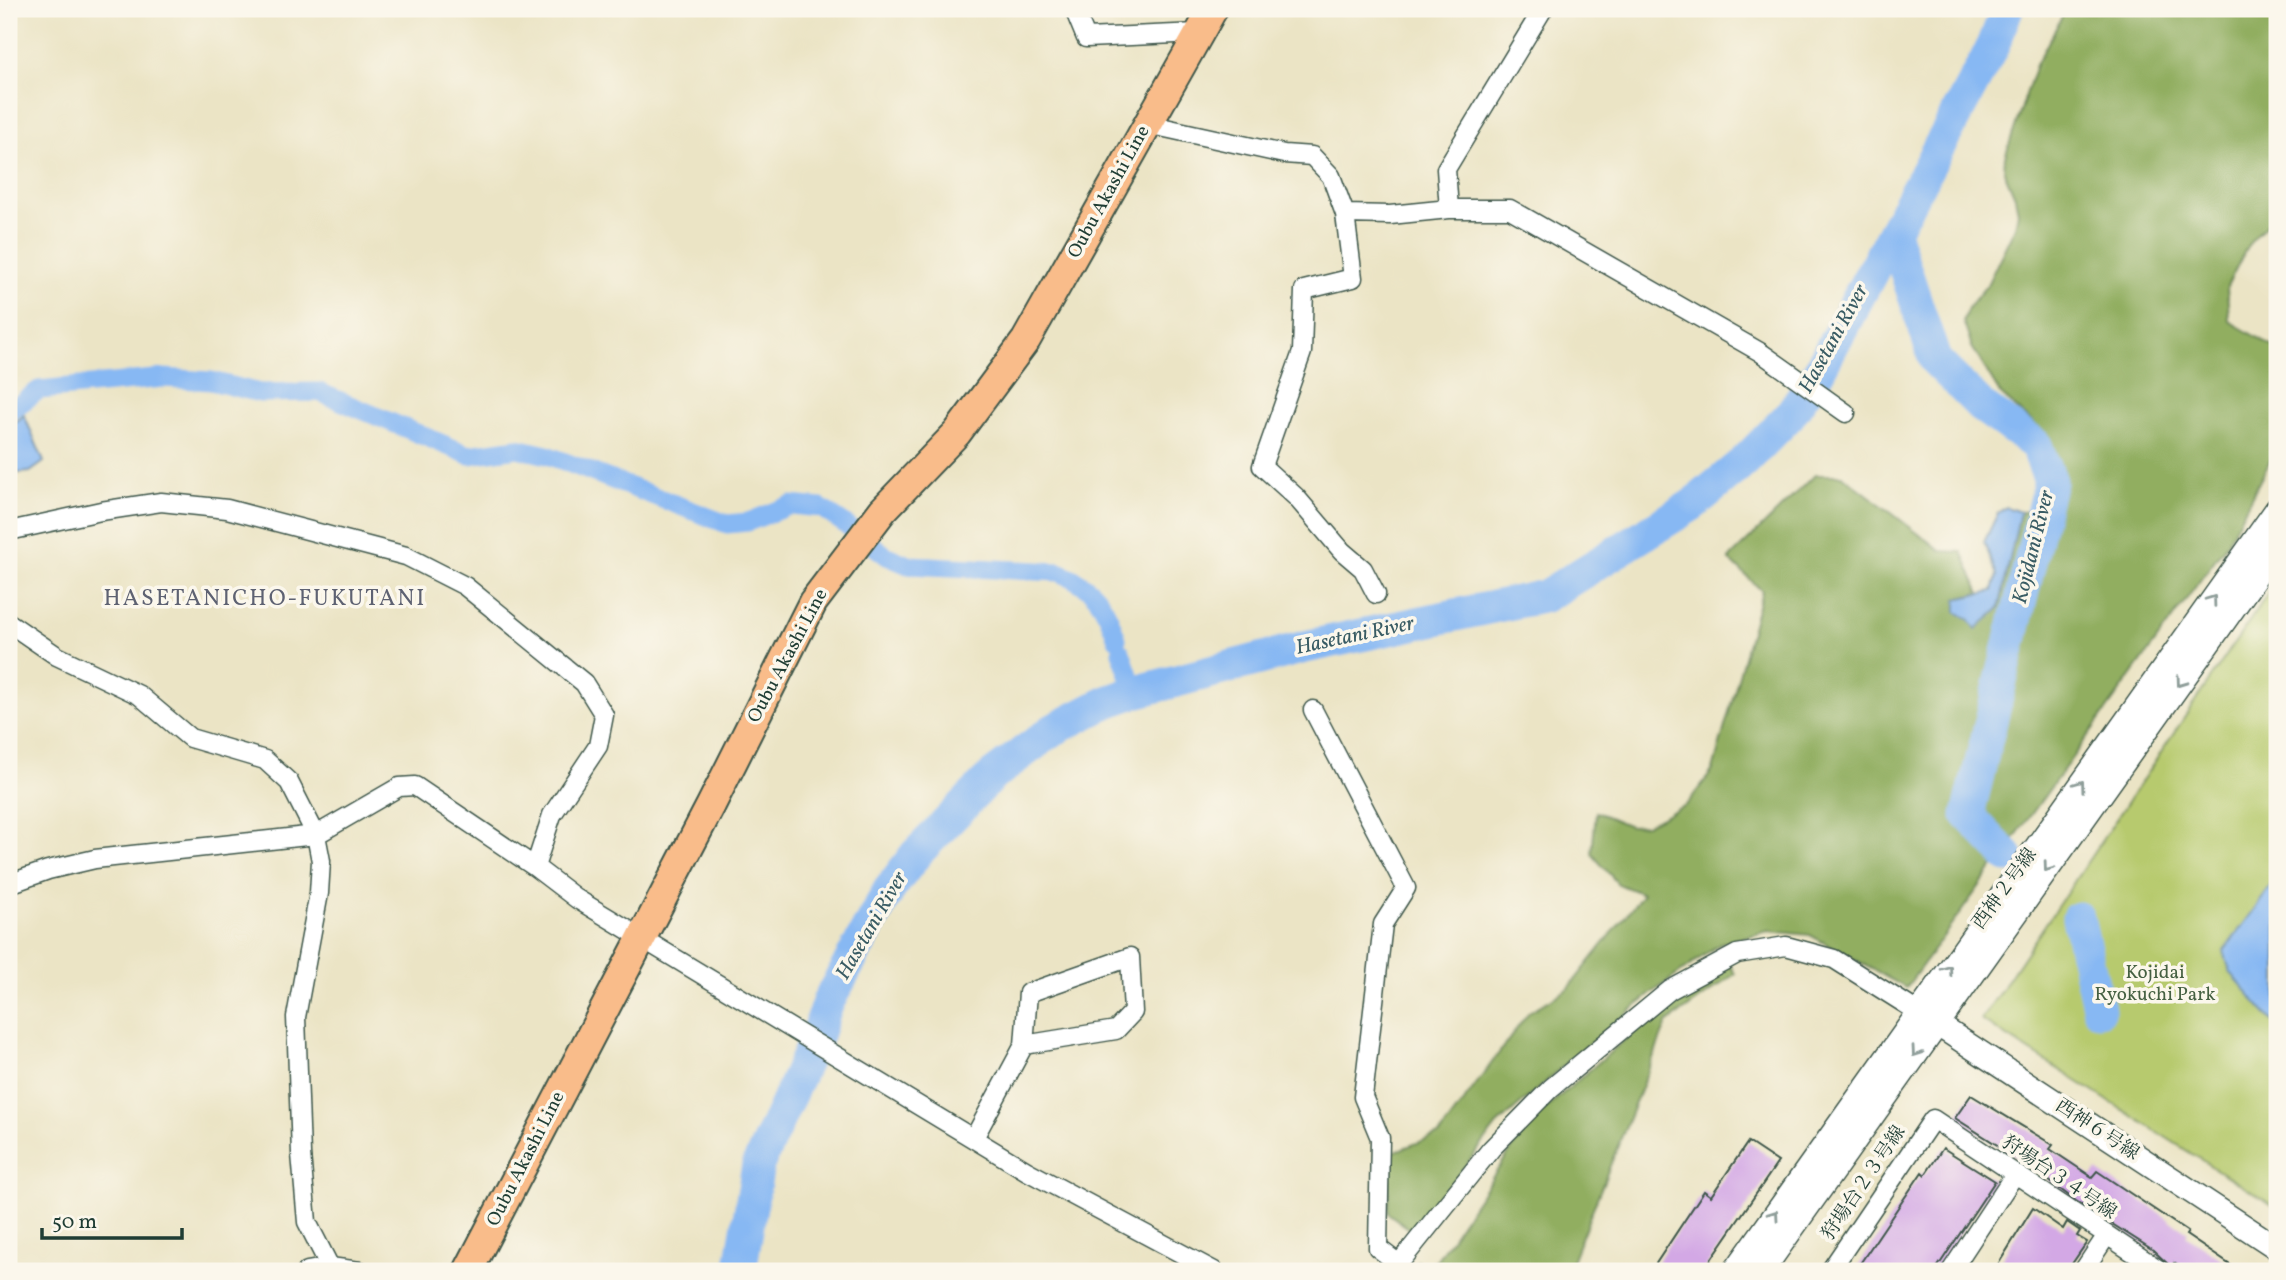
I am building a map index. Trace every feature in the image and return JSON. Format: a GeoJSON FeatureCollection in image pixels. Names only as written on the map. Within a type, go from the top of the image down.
{"type":"FeatureCollection","features":[{"type":"Feature","properties":{"kind":"main road","name":"Oubu Akashi Line"},"geometry":{"type":"LineString","coordinates":[[468,1271],[711,805],[813,602],[883,510],[957,433],[1026,340],[1213,9]]}},
{"type":"Feature","properties":{"kind":"street"},"geometry":{"type":"LineString","coordinates":[[1074,9],[1086,38],[1198,33]]}},
{"type":"Feature","properties":{"kind":"street"},"geometry":{"type":"LineString","coordinates":[[1449,209],[1446,169],[1543,9]]}},
{"type":"Feature","properties":{"kind":"street"},"geometry":{"type":"LineString","coordinates":[[1147,124],[1284,154],[1312,156],[1331,176],[1345,214],[1353,278],[1304,290],[1302,352],[1262,466],[1296,497],[1342,551],[1363,569],[1377,594]]}},
{"type":"Feature","properties":{"kind":"street"},"geometry":{"type":"LineString","coordinates":[[1345,214],[1390,215],[1449,209],[1510,209],[1760,352],[1846,414]]}},
{"type":"Feature","properties":{"kind":"street"},"geometry":{"type":"LineString","coordinates":[[9,531],[101,511],[161,502],[227,509],[406,556],[466,586],[584,683],[604,715],[598,746],[552,815],[535,867]]}},
{"type":"Feature","properties":{"kind":"street","name":"西神２号線"},"geometry":{"type":"LineString","coordinates":[[1762,1271],[1927,1018],[2277,509]]}},
{"type":"Feature","properties":{"kind":"street","name":"西神２号線"},"geometry":{"type":"LineString","coordinates":[[1735,1271],[2277,547]]}},
{"type":"Feature","properties":{"kind":"street"},"geometry":{"type":"LineString","coordinates":[[9,623],[57,656],[139,695],[190,737],[265,760],[289,782],[316,835],[321,861],[320,893],[296,1017],[300,1154],[307,1222],[330,1267]]}},
{"type":"Feature","properties":{"kind":"street"},"geometry":{"type":"LineString","coordinates":[[1313,710],[1406,888],[1382,924],[1363,1097],[1380,1138],[1378,1248],[1396,1268],[1491,1149],[1551,1088],[1670,990],[1737,954],[1786,946],[1834,959],[1927,1018]]}},
{"type":"Feature","properties":{"kind":"street"},"geometry":{"type":"LineString","coordinates":[[9,884],[48,870],[95,859],[316,835],[399,787],[415,786],[535,867],[577,899],[641,938],[1027,1171],[1214,1271]]}},
{"type":"Feature","properties":{"kind":"street"},"geometry":{"type":"LineString","coordinates":[[974,1138],[1024,1045],[1028,993],[1130,957],[1133,1012],[1116,1030],[1024,1045]]}},
{"type":"Feature","properties":{"kind":"street","name":"西神６号線"},"geometry":{"type":"LineString","coordinates":[[1927,1018],[2277,1248]]}},
{"type":"Feature","properties":{"kind":"street","name":"狩場台３４号線"},"geometry":{"type":"LineString","coordinates":[[1933,1119],[2161,1271]]}},
{"type":"Feature","properties":{"kind":"street","name":"狩場台２３号線"},"geometry":{"type":"LineString","coordinates":[[1830,1271],[1933,1119]]}},
{"type":"Feature","properties":{"kind":"street"},"geometry":{"type":"LineString","coordinates":[[1951,1271],[2015,1174]]}},
{"type":"Feature","properties":{"kind":"street"},"geometry":{"type":"LineString","coordinates":[[2083,1271],[2107,1235]]}},
{"type":"Feature","properties":{"kind":"street"},"geometry":{"type":"LineString","coordinates":[[307,1271],[330,1267],[360,1271]]}},
{"type":"Feature","properties":{"kind":"green space"},"geometry":{"type":"Polygon","coordinates":[[[2066,9],[2277,9],[2277,212],[2248,245],[2227,286],[2229,321],[2277,349],[2277,448],[2227,543],[1906,988],[1810,935],[1768,931],[1721,943],[1652,993],[1578,1053],[1497,1125],[1414,1232],[1388,1213],[1390,1153],[1439,1135],[1529,1012],[1568,989],[1643,894],[1618,884],[1592,854],[1596,812],[1630,826],[1646,825],[1686,805],[1713,770],[1762,591],[1729,559],[1815,475],[1842,475],[1941,551],[1962,552],[1980,593],[1957,599],[1976,628],[1999,609],[2020,512],[2048,511],[2059,487],[2056,458],[2044,433],[2001,395],[1972,347],[1963,321],[1968,308],[1987,285],[2015,227],[2018,212],[2004,171],[2005,157],[2036,65],[2066,9]]]}},
{"type":"Feature","properties":{"kind":"green space","name":"Kojidai Ryokuchi Park"},"geometry":{"type":"Polygon","coordinates":[[[2277,580],[2277,1208],[1981,1020],[2277,580]]]}},
{"type":"Feature","properties":{"kind":"green space"},"geometry":{"type":"Polygon","coordinates":[[[1730,965],[1735,974],[1667,1023],[1568,1271],[1429,1271],[1530,1122],[1637,1029],[1730,965]]]}},
{"type":"Feature","properties":{"kind":"green space"},"geometry":{"type":"Polygon","coordinates":[[[1418,1261],[1429,1271],[1408,1271],[1418,1261]]]}},
{"type":"Feature","properties":{"kind":"water"},"geometry":{"type":"Polygon","coordinates":[[[24,415],[44,462],[30,472],[9,474],[9,428],[24,415]]]}},
{"type":"Feature","properties":{"kind":"water"},"geometry":{"type":"Polygon","coordinates":[[[2006,507],[2020,512],[1999,609],[1976,629],[1969,619],[1957,612],[1957,599],[1993,591],[1997,575],[1984,542],[1998,513],[2006,507]]]}},
{"type":"Feature","properties":{"kind":"water"},"geometry":{"type":"Polygon","coordinates":[[[2277,878],[2277,1026],[2230,972],[2224,951],[2277,878]]]}},
{"type":"Feature","properties":{"kind":"building"},"geometry":{"type":"Polygon","coordinates":[[[1971,1095],[2053,1145],[2050,1149],[2092,1177],[2097,1171],[2188,1232],[2186,1235],[2239,1271],[2186,1271],[2174,1263],[2171,1267],[2153,1250],[2076,1201],[2048,1180],[2049,1178],[1955,1118],[1971,1095]]]}},
{"type":"Feature","properties":{"kind":"building"},"geometry":{"type":"Polygon","coordinates":[[[1748,1142],[1778,1162],[1703,1271],[1651,1271],[1704,1191],[1711,1196],[1748,1142]]]}},
{"type":"Feature","properties":{"kind":"building"},"geometry":{"type":"Polygon","coordinates":[[[1943,1148],[1995,1181],[1935,1271],[1855,1271],[1922,1172],[1925,1175],[1943,1148]]]}},
{"type":"Feature","properties":{"kind":"building"},"geometry":{"type":"Polygon","coordinates":[[[2033,1208],[2063,1229],[2067,1222],[2080,1231],[2077,1236],[2087,1242],[2067,1271],[1994,1271],[2033,1208]]]}},
{"type":"Feature","properties":{"kind":"waterway","name":"Hasetani River"},"geometry":{"type":"LineString","coordinates":[[740,1271],[758,1165],[817,1035],[828,1002],[889,890],[916,854],[993,775],[1053,730],[1107,702],[1135,692],[1305,647],[1545,596],[1692,505],[1745,461],[1789,416],[1815,378],[1993,46],[2007,9]]}},
{"type":"Feature","properties":{"kind":"waterway","name":"Kojidani River"},"geometry":{"type":"LineString","coordinates":[[1893,232],[1935,360],[1981,406],[2036,445],[2050,481],[1968,815],[2007,856]]}},
{"type":"Feature","properties":{"kind":"waterway"},"geometry":{"type":"LineString","coordinates":[[9,412],[39,390],[164,378],[211,381],[260,393],[319,392],[469,455],[517,448],[547,455],[727,524],[748,522],[791,505],[821,508],[849,527]]}},
{"type":"Feature","properties":{"kind":"waterway"},"geometry":{"type":"LineString","coordinates":[[871,544],[887,556],[908,565],[1059,572],[1081,583],[1097,597],[1108,615],[1117,639]]}},
{"type":"Feature","properties":{"kind":"waterway"},"geometry":{"type":"LineString","coordinates":[[1121,652],[1135,692]]}},
{"type":"Feature","properties":{"kind":"waterway","name":"Kojidani River"},"geometry":{"type":"LineString","coordinates":[[2078,918],[2099,1010]]}},
{"type":"Feature","properties":{"kind":"district","name":"HASETANICHO-FUKUTANI"},"geometry":{"type":"Point","coordinates":[265,599]}}]}
